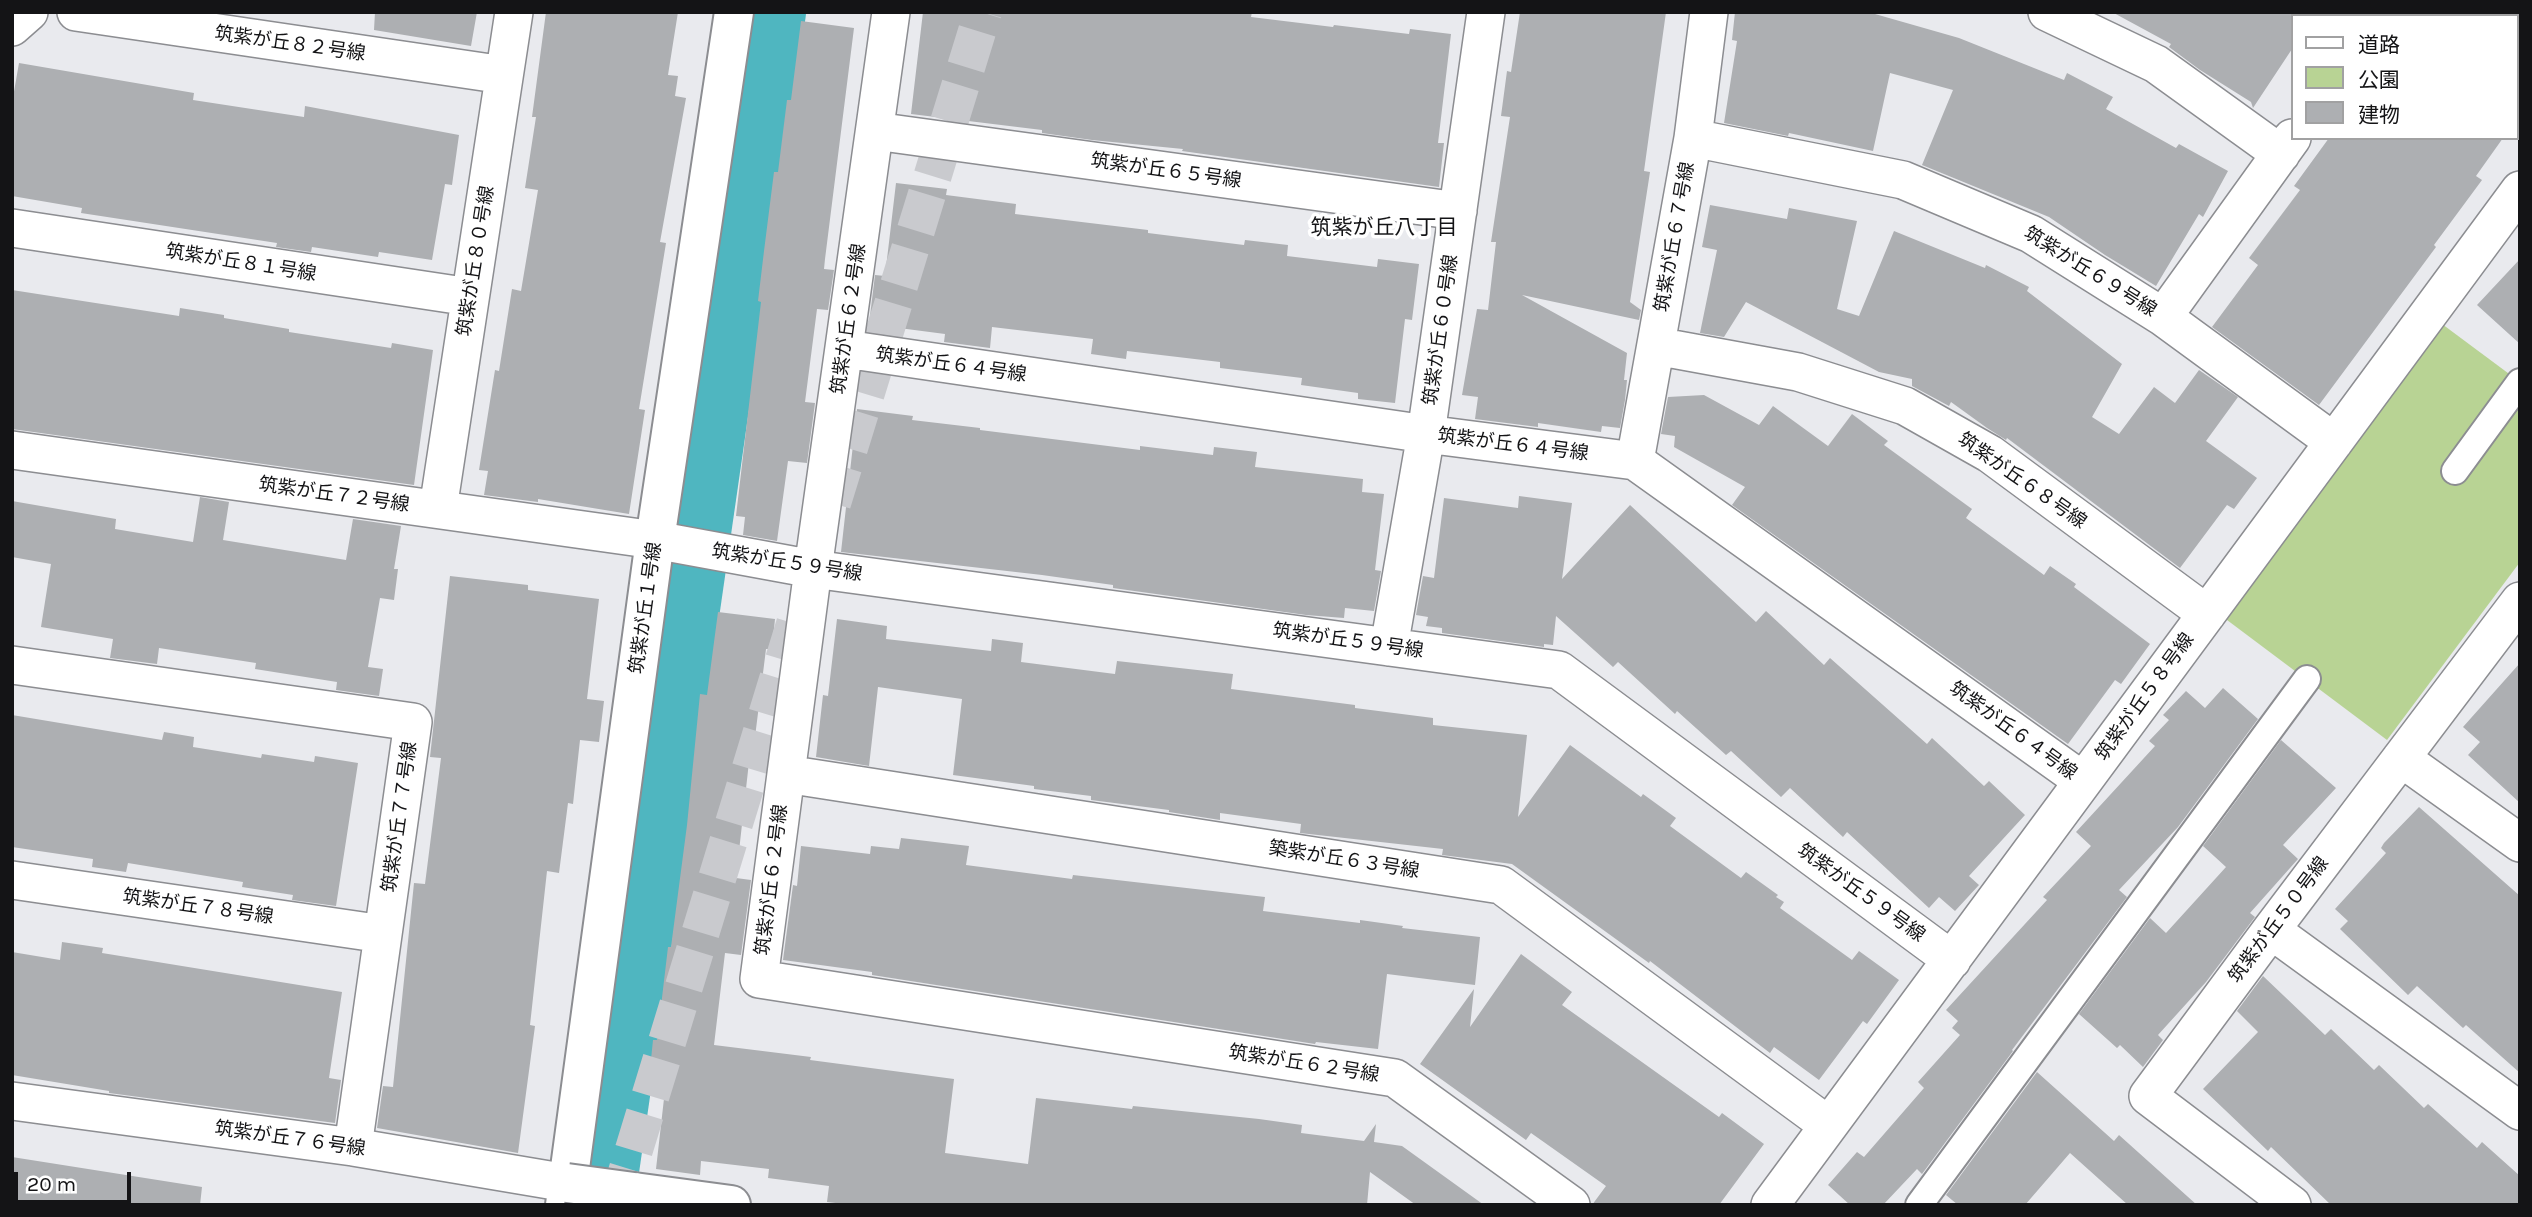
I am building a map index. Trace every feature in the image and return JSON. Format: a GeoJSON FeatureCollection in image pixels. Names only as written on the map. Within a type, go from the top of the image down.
{"type":"FeatureCollection","features":[{"type":"Feature","properties":{"kind":"street"},"geometry":{"type":"LineString","coordinates":[[12,27],[29,12]]}},
{"type":"Feature","properties":{"kind":"street","name":"筑紫が丘８２号線"},"geometry":{"type":"LineString","coordinates":[[76,12],[505,75]]}},
{"type":"Feature","properties":{"kind":"street","name":"筑紫が丘８０号線"},"geometry":{"type":"LineString","coordinates":[[438,509],[514,12]]}},
{"type":"Feature","properties":{"kind":"street","name":"筑紫が丘１号線"},"geometry":{"type":"LineString","coordinates":[[566,1194],[655,540],[734,12]]}},
{"type":"Feature","properties":{"kind":"street","name":"筑紫が丘６２号線"},"geometry":{"type":"LineString","coordinates":[[891,12],[759,979],[1395,1078],[1571,1205]]}},
{"type":"Feature","properties":{"kind":"street","name":"筑紫が丘６０号線"},"geometry":{"type":"LineString","coordinates":[[1389,647],[1426,434],[1486,12]]}},
{"type":"Feature","properties":{"kind":"street","name":"筑紫が丘６７号線"},"geometry":{"type":"LineString","coordinates":[[1634,461],[1693,138],[1709,12]]}},
{"type":"Feature","properties":{"kind":"street"},"geometry":{"type":"LineString","coordinates":[[2046,12],[2157,64],[2287,146],[2163,317]]}},
{"type":"Feature","properties":{"kind":"street","name":"筑紫が丘６５号線"},"geometry":{"type":"LineString","coordinates":[[875,131],[1458,211]]}},
{"type":"Feature","properties":{"kind":"street","name":"筑紫が丘６９号線"},"geometry":{"type":"LineString","coordinates":[[1693,138],[1903,180],[2031,233],[2163,317],[2333,442]]}},
{"type":"Feature","properties":{"kind":"street","name":"筑紫が丘５８号線"},"geometry":{"type":"LineString","coordinates":[[1770,1205],[2520,190]]}},
{"type":"Feature","properties":{"kind":"street","name":"筑紫が丘８１号線"},"geometry":{"type":"LineString","coordinates":[[12,228],[470,297]]}},
{"type":"Feature","properties":{"kind":"street","name":"筑紫が丘６８号線"},"geometry":{"type":"LineString","coordinates":[[1656,346],[1798,372],[1905,407],[1990,454],[2207,614]]}},
{"type":"Feature","properties":{"kind":"street","name":"筑紫が丘６４号線"},"geometry":{"type":"LineString","coordinates":[[845,349],[1426,434],[1634,461],[2083,781]]}},
{"type":"Feature","properties":{"kind":"street"},"geometry":{"type":"LineString","coordinates":[[2455,471],[2520,382]]}},
{"type":"Feature","properties":{"kind":"street","name":"筑紫が丘７２号線"},"geometry":{"type":"LineString","coordinates":[[12,450],[655,540]]}},
{"type":"Feature","properties":{"kind":"street","name":"筑紫が丘５９号線"},"geometry":{"type":"LineString","coordinates":[[655,540],[813,569],[1559,670],[1952,960]]}},
{"type":"Feature","properties":{"kind":"street","name":"筑紫が丘５０号線"},"geometry":{"type":"LineString","coordinates":[[2292,1205],[2148,1096],[2520,601]]}},
{"type":"Feature","properties":{"kind":"street","name":"筑紫が丘７７号線"},"geometry":{"type":"LineString","coordinates":[[12,665],[413,722],[353,1147]]}},
{"type":"Feature","properties":{"kind":"street"},"geometry":{"type":"LineString","coordinates":[[1919,1205],[2307,680]]}},
{"type":"Feature","properties":{"kind":"street"},"geometry":{"type":"LineString","coordinates":[[2401,758],[2520,843]]}},
{"type":"Feature","properties":{"kind":"street","name":"築紫が丘６３号線"},"geometry":{"type":"LineString","coordinates":[[786,774],[1501,885],[1828,1125]]}},
{"type":"Feature","properties":{"kind":"street","name":"筑紫が丘７８号線"},"geometry":{"type":"LineString","coordinates":[[12,880],[383,934]]}},
{"type":"Feature","properties":{"kind":"street"},"geometry":{"type":"LineString","coordinates":[[2271,930],[2520,1111]]}},
{"type":"Feature","properties":{"kind":"street","name":"筑紫が丘７６号線"},"geometry":{"type":"LineString","coordinates":[[12,1101],[353,1147],[566,1194]]}},
{"type":"Feature","properties":{"kind":"street"},"geometry":{"type":"LineString","coordinates":[[566,1194],[634,1192],[731,1205]]}},
{"type":"Feature","properties":{"kind":"green space"},"geometry":{"type":"Polygon","coordinates":[[[2442,324],[2520,382],[2520,562],[2387,740],[2223,617],[2442,324]]]}},
{"type":"Feature","properties":{"kind":"building"},"geometry":{"type":"Polygon","coordinates":[[[375,12],[477,12],[471,46],[374,30],[375,12]]]}},
{"type":"Feature","properties":{"kind":"building"},"geometry":{"type":"Polygon","coordinates":[[[546,12],[678,12],[668,75],[678,76],[675,96],[686,98],[660,242],[666,243],[639,409],[645,410],[629,514],[538,499],[538,502],[484,495],[488,471],[479,470],[495,370],[499,371],[512,289],[521,291],[538,190],[525,188],[536,117],[532,117],[546,12]]]}},
{"type":"Feature","properties":{"kind":"building"},"geometry":{"type":"Polygon","coordinates":[[[923,12],[1252,12],[1251,17],[1333,27],[1409,34],[1410,29],[1451,34],[1438,143],[1444,143],[1439,187],[1182,151],[1183,149],[1092,140],[1042,133],[1042,130],[911,114],[923,12]]]}},
{"type":"Feature","properties":{"kind":"building"},"geometry":{"type":"Polygon","coordinates":[[[1520,12],[1666,12],[1644,171],[1650,172],[1630,302],[1641,310],[1639,320],[1522,295],[1627,353],[1624,380],[1627,380],[1620,428],[1602,426],[1601,432],[1538,423],[1538,427],[1475,419],[1478,397],[1462,395],[1477,309],[1488,310],[1496,242],[1491,242],[1510,117],[1501,116],[1507,71],[1511,72],[1520,12]]]}},
{"type":"Feature","properties":{"kind":"building"},"geometry":{"type":"Polygon","coordinates":[[[1735,12],[1868,12],[1959,38],[2064,80],[2067,73],[2113,97],[2106,109],[2176,148],[2179,144],[2228,171],[2203,217],[2199,214],[2156,286],[2049,217],[1922,165],[1953,90],[1890,73],[1873,151],[1789,133],[1788,136],[1724,123],[1737,41],[1732,40],[1735,12]]]}},
{"type":"Feature","properties":{"kind":"building"},"geometry":{"type":"Polygon","coordinates":[[[2112,12],[2292,12],[2290,52],[2253,108],[2251,102],[2169,47],[2171,44],[2112,12]]]}},
{"type":"Feature","properties":{"kind":"building"},"geometry":{"type":"Polygon","coordinates":[[[801,21],[854,28],[824,269],[834,270],[828,310],[817,309],[805,402],[815,403],[807,463],[788,461],[777,541],[743,535],[745,517],[736,516],[774,172],[778,172],[787,100],[791,100],[801,21]]]}},
{"type":"Feature","properties":{"kind":"building"},"geometry":{"type":"Polygon","coordinates":[[[19,63],[194,93],[193,100],[304,117],[305,106],[459,135],[452,185],[445,184],[432,260],[379,252],[378,257],[312,247],[311,252],[276,247],[277,243],[81,213],[82,208],[12,196],[12,103],[19,63]]]}},
{"type":"Feature","properties":{"kind":"building"},"geometry":{"type":"Polygon","coordinates":[[[2328,140],[2502,140],[2476,176],[2482,180],[2434,245],[2436,247],[2319,405],[2212,327],[2258,265],[2249,258],[2300,190],[2294,186],[2328,140]]]}},
{"type":"Feature","properties":{"kind":"building"},"geometry":{"type":"Polygon","coordinates":[[[896,183],[947,189],[946,195],[1016,204],[1015,214],[1244,245],[1245,240],[1288,245],[1287,256],[1377,267],[1378,259],[1419,264],[1412,320],[1405,319],[1395,403],[1358,399],[1358,393],[1301,385],[1302,378],[1220,368],[1220,362],[1127,351],[1126,359],[1091,354],[1093,339],[992,327],[990,348],[944,342],[945,334],[876,325],[877,317],[870,316],[875,275],[885,276],[896,183]]]}},
{"type":"Feature","properties":{"kind":"building"},"geometry":{"type":"Polygon","coordinates":[[[1710,205],[1787,219],[1789,208],[1857,221],[1837,309],[1859,316],[1894,231],[1985,268],[1986,265],[2029,287],[2027,291],[2122,364],[2092,417],[2119,434],[2154,387],[2175,403],[2199,370],[2238,397],[2206,441],[2257,478],[2234,509],[2227,505],[2180,568],[2007,438],[2006,440],[1987,428],[1951,402],[1949,406],[1912,386],[1912,379],[1879,372],[1746,302],[1724,337],[1700,333],[1717,250],[1702,247],[1710,205]]]}},
{"type":"Feature","properties":{"kind":"building"},"geometry":{"type":"Polygon","coordinates":[[[2520,259],[2520,344],[2477,305],[2520,259]]]}},
{"type":"Feature","properties":{"kind":"building"},"geometry":{"type":"Polygon","coordinates":[[[12,290],[179,316],[180,308],[289,329],[289,332],[391,348],[392,343],[433,350],[414,485],[12,429],[12,290]]]}},
{"type":"Feature","properties":{"kind":"building"},"geometry":{"type":"Polygon","coordinates":[[[1704,395],[1759,425],[1773,406],[1828,446],[1852,414],[1888,441],[1884,445],[1972,509],[1966,518],[2044,575],[2050,566],[2150,644],[2121,684],[2115,680],[2068,744],[1732,505],[1745,487],[1674,447],[1675,436],[1661,434],[1668,397],[1704,395]]]}},
{"type":"Feature","properties":{"kind":"building"},"geometry":{"type":"Polygon","coordinates":[[[857,409],[913,416],[912,420],[980,430],[1140,450],[1140,446],[1213,455],[1214,447],[1257,452],[1255,467],[1363,479],[1362,492],[1384,494],[1375,570],[1381,571],[1374,611],[1345,608],[1344,618],[1306,615],[1113,588],[1113,585],[1042,575],[841,552],[857,409]]]}},
{"type":"Feature","properties":{"kind":"building"},"geometry":{"type":"Polygon","coordinates":[[[1519,496],[1572,503],[1562,579],[1630,505],[1756,622],[1766,611],[1824,665],[1830,658],[1927,744],[1932,738],[1984,786],[1989,781],[2025,815],[1969,876],[1979,885],[1955,911],[1939,897],[1929,908],[1847,832],[1843,837],[1790,788],[1781,797],[1731,751],[1726,755],[1677,711],[1675,714],[1618,662],[1613,667],[1556,616],[1553,645],[1544,644],[1544,647],[1442,633],[1442,628],[1426,626],[1428,617],[1416,615],[1423,576],[1434,578],[1444,498],[1518,508],[1519,496]]]}},
{"type":"Feature","properties":{"kind":"building"},"geometry":{"type":"Polygon","coordinates":[[[200,497],[229,502],[223,540],[346,560],[353,519],[401,526],[394,569],[398,569],[394,600],[380,598],[368,667],[383,669],[379,696],[336,690],[337,682],[255,669],[256,663],[159,648],[157,664],[110,658],[113,639],[41,627],[51,564],[12,557],[12,501],[116,519],[115,529],[193,542],[200,497]]]}},
{"type":"Feature","properties":{"kind":"building"},"geometry":{"type":"Polygon","coordinates":[[[450,576],[528,585],[528,590],[599,599],[587,699],[604,701],[599,742],[580,740],[573,804],[568,803],[559,873],[547,871],[530,1025],[535,1026],[518,1153],[377,1128],[383,1086],[393,1087],[414,883],[425,884],[441,758],[430,757],[450,576]]]}},
{"type":"Feature","properties":{"kind":"building"},"geometry":{"type":"Polygon","coordinates":[[[718,612],[775,619],[772,649],[766,649],[754,745],[751,744],[736,878],[751,880],[741,955],[725,953],[714,1045],[954,1079],[945,1153],[1028,1164],[1036,1098],[1259,1119],[1302,1125],[1301,1133],[1364,1141],[1376,1124],[1374,1142],[1402,1146],[1484,1205],[1416,1205],[1370,1172],[1367,1205],[853,1205],[827,1202],[829,1186],[768,1178],[769,1169],[701,1161],[700,1175],[656,1169],[666,1081],[649,1079],[653,1040],[657,1040],[668,947],[671,947],[700,694],[707,695],[718,612]]]}},
{"type":"Feature","properties":{"kind":"building"},"geometry":{"type":"Polygon","coordinates":[[[837,619],[887,626],[886,639],[991,651],[992,639],[1023,643],[1021,662],[1115,674],[1117,661],[1233,674],[1231,689],[1433,718],[1433,725],[1527,735],[1518,817],[1570,745],[1641,797],[1643,794],[1676,818],[1670,826],[1741,878],[1746,872],[1778,895],[1776,897],[1784,902],[1780,908],[1852,960],[1859,951],[1899,980],[1867,1024],[1863,1021],[1819,1080],[1774,1047],[1770,1053],[1650,961],[1649,963],[1512,864],[1442,855],[1443,849],[1300,833],[1301,824],[1220,813],[1220,820],[1091,800],[1091,796],[1034,789],[1034,786],[953,775],[962,699],[878,687],[869,766],[816,757],[823,695],[828,696],[837,619]]]}},
{"type":"Feature","properties":{"kind":"building"},"geometry":{"type":"Polygon","coordinates":[[[2520,663],[2520,803],[2468,755],[2480,742],[2463,727],[2520,663]]]}},
{"type":"Feature","properties":{"kind":"building"},"geometry":{"type":"Polygon","coordinates":[[[2223,688],[2258,719],[2178,827],[2119,890],[2127,897],[1922,1174],[1917,1169],[1883,1205],[1850,1205],[1828,1185],[1857,1152],[1864,1157],[1924,1088],[1918,1082],[1960,1035],[1952,1028],[1958,1021],[1946,1010],[2047,900],[2043,897],[2091,846],[2076,832],[2155,746],[2149,741],[2169,720],[2163,715],[2186,691],[2205,708],[2223,688]]]}},
{"type":"Feature","properties":{"kind":"building"},"geometry":{"type":"Polygon","coordinates":[[[12,715],[162,740],[164,732],[194,737],[193,747],[261,758],[262,754],[314,762],[315,756],[358,763],[336,906],[292,900],[293,895],[242,887],[243,882],[128,863],[126,872],[92,867],[93,859],[12,847],[12,715]]]}},
{"type":"Feature","properties":{"kind":"building"},"geometry":{"type":"Polygon","coordinates":[[[2281,740],[2336,788],[2283,845],[2298,859],[2250,913],[2255,917],[2206,982],[2158,1035],[2163,1040],[2143,1067],[2120,1045],[2117,1048],[2079,1014],[2150,918],[2166,933],[2226,867],[2203,846],[2281,740]]]}},
{"type":"Feature","properties":{"kind":"building"},"geometry":{"type":"Polygon","coordinates":[[[2419,807],[2520,896],[2520,1073],[2466,1025],[2463,1028],[2417,986],[2408,995],[2340,929],[2348,921],[2335,909],[2386,853],[2381,848],[2384,843],[2419,807]]]}},
{"type":"Feature","properties":{"kind":"building"},"geometry":{"type":"Polygon","coordinates":[[[901,838],[969,846],[966,865],[1072,879],[1073,875],[1265,897],[1263,911],[1360,923],[1360,920],[1480,937],[1475,985],[1387,974],[1378,1049],[1315,1044],[783,960],[793,885],[797,886],[801,846],[870,854],[871,846],[899,849],[901,838]]]}},
{"type":"Feature","properties":{"kind":"building"},"geometry":{"type":"Polygon","coordinates":[[[62,942],[103,948],[102,953],[342,992],[329,1078],[341,1080],[335,1123],[109,1093],[12,1075],[12,952],[60,960],[62,942]]]}},
{"type":"Feature","properties":{"kind":"building"},"geometry":{"type":"Polygon","coordinates":[[[1521,954],[1572,992],[1562,1005],[1719,1117],[1722,1113],[1764,1144],[1719,1205],[1592,1205],[1606,1186],[1531,1133],[1526,1140],[1420,1064],[1474,989],[1470,1027],[1521,954]]]}},
{"type":"Feature","properties":{"kind":"building"},"geometry":{"type":"Polygon","coordinates":[[[2263,976],[2325,1035],[2331,1029],[2374,1070],[2379,1065],[2424,1108],[2428,1104],[2477,1148],[2482,1142],[2520,1176],[2520,1205],[2331,1205],[2271,1147],[2268,1151],[2203,1089],[2258,1032],[2237,1011],[2263,976]]]}},
{"type":"Feature","properties":{"kind":"building"},"geometry":{"type":"Polygon","coordinates":[[[2037,1072],[2114,1141],[2119,1135],[2197,1205],[2128,1205],[2070,1153],[2025,1205],[1958,1205],[1946,1195],[2037,1072]]]}},
{"type":"Feature","properties":{"kind":"building"},"geometry":{"type":"Polygon","coordinates":[[[12,1157],[202,1187],[200,1205],[12,1205],[12,1157]]]}},
{"type":"Feature","properties":{"kind":"waterway"},"geometry":{"type":"LineString","coordinates":[[599,1205],[771,12]]}},
{"type":"Feature","properties":{"kind":"tunnel"},"geometry":{"type":"LineString","coordinates":[[832,503],[983,12]]}},
{"type":"Feature","properties":{"kind":"tunnel"},"geometry":{"type":"LineString","coordinates":[[617,1205],[796,621]]}},
{"type":"Feature","properties":{"kind":"district","name":"筑紫が丘八丁目"},"geometry":{"type":"Point","coordinates":[1384,228]}}]}
